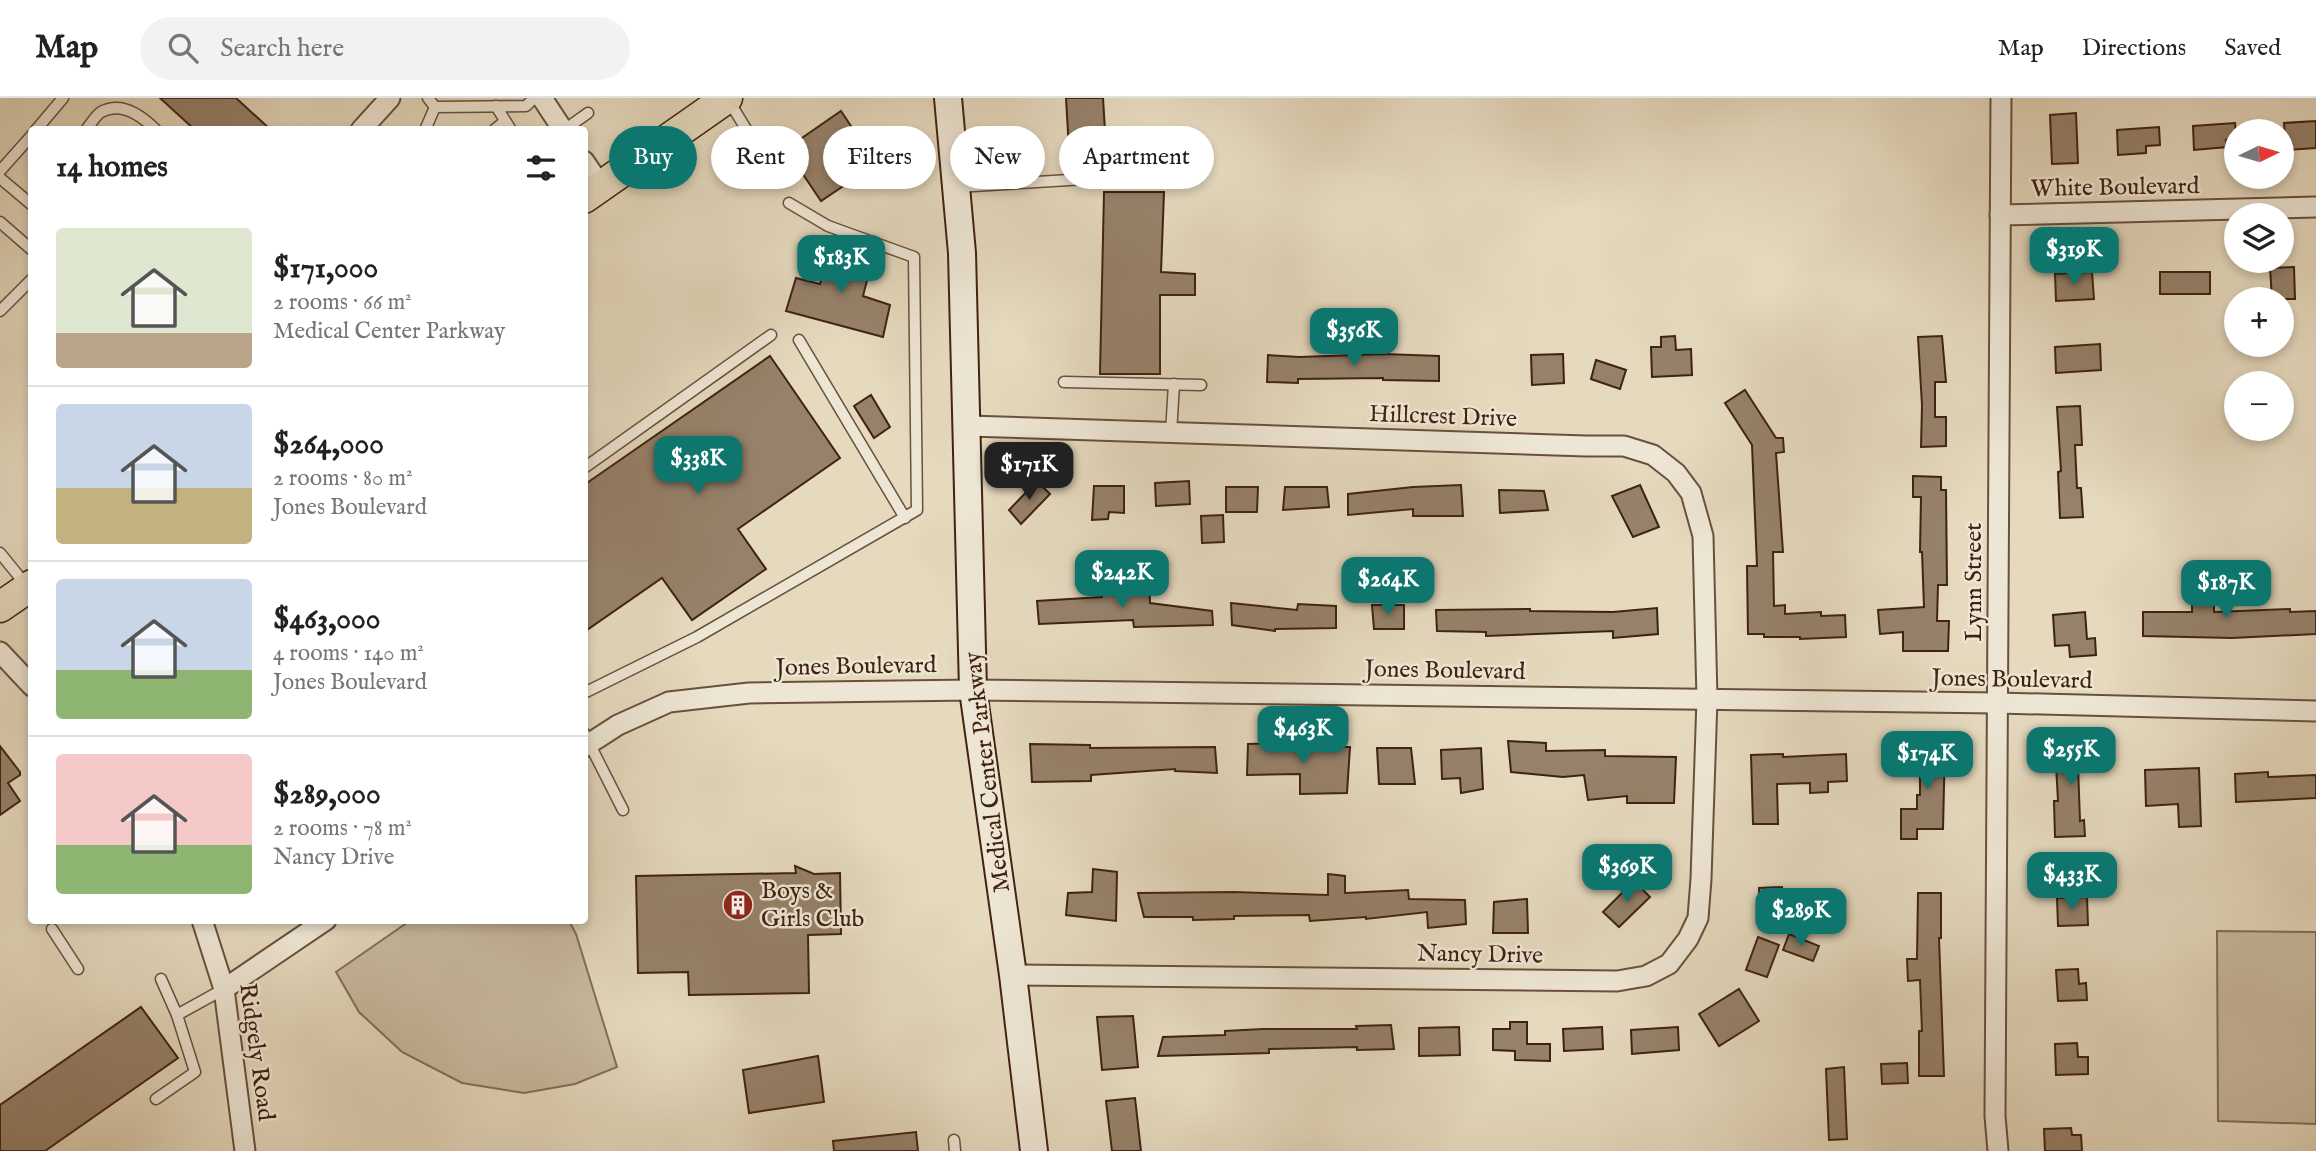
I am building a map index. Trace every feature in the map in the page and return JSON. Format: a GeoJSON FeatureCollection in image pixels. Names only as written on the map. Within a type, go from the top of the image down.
{"type":"FeatureCollection","features":[{"type":"Feature","properties":{"kind":"main road"},"geometry":{"type":"LineString","coordinates":[[593,192],[727,98]]}},
{"type":"Feature","properties":{"kind":"main road","name":"Medical Center Parkway"},"geometry":{"type":"LineString","coordinates":[[948,98],[951,126]]}},
{"type":"Feature","properties":{"kind":"main road","name":"Medical Center Parkway"},"geometry":{"type":"LineString","coordinates":[[957,189],[968,426],[973,690],[1013,975],[1034,1151]]}},
{"type":"Feature","properties":{"kind":"main road"},"geometry":{"type":"LineString","coordinates":[[0,607],[28,587]]}},
{"type":"Feature","properties":{"kind":"street"},"geometry":{"type":"LineString","coordinates":[[365,126],[390,98]]}},
{"type":"Feature","properties":{"kind":"street"},"geometry":{"type":"LineString","coordinates":[[542,98],[561,126]]}},
{"type":"Feature","properties":{"kind":"street","name":"Lynn Street"},"geometry":{"type":"LineString","coordinates":[[1998,1151],[1995,1116],[2001,98]]}},
{"type":"Feature","properties":{"kind":"street"},"geometry":{"type":"LineString","coordinates":[[588,175],[593,192]]}},
{"type":"Feature","properties":{"kind":"street","name":"White Boulevard"},"geometry":{"type":"LineString","coordinates":[[2000,215],[2316,207]]}},
{"type":"Feature","properties":{"kind":"street","name":"Hillcrest Drive"},"geometry":{"type":"LineString","coordinates":[[968,426],[1623,446],[1653,455],[1676,473],[1691,493],[1703,536],[1707,699]]}},
{"type":"Feature","properties":{"kind":"street"},"geometry":{"type":"LineString","coordinates":[[0,652],[28,682]]}},
{"type":"Feature","properties":{"kind":"street","name":"Jones Boulevard"},"geometry":{"type":"LineString","coordinates":[[588,740],[669,702],[748,693],[973,690],[1997,703],[2316,711]]}},
{"type":"Feature","properties":{"kind":"street","name":"Nancy Drive"},"geometry":{"type":"LineString","coordinates":[[1013,975],[1617,981],[1646,976],[1669,964],[1688,939],[1698,918],[1707,699]]}},
{"type":"Feature","properties":{"kind":"street","name":"Ridgely Road"},"geometry":{"type":"LineString","coordinates":[[203,924],[224,989],[245,1151]]}},
{"type":"Feature","properties":{"kind":"street"},"geometry":{"type":"LineString","coordinates":[[224,989],[320,924]]}},
{"type":"Feature","properties":{"kind":"lane"},"geometry":{"type":"LineString","coordinates":[[40,126],[64,98]]}},
{"type":"Feature","properties":{"kind":"lane"},"geometry":{"type":"LineString","coordinates":[[428,98],[435,107]]}},
{"type":"Feature","properties":{"kind":"lane"},"geometry":{"type":"LineString","coordinates":[[435,107],[526,106],[534,98]]}},
{"type":"Feature","properties":{"kind":"lane"},"geometry":{"type":"LineString","coordinates":[[727,98],[744,126]]}},
{"type":"Feature","properties":{"kind":"lane"},"geometry":{"type":"LineString","coordinates":[[496,106],[508,125]]}},
{"type":"Feature","properties":{"kind":"lane"},"geometry":{"type":"LineString","coordinates":[[427,126],[435,107]]}},
{"type":"Feature","properties":{"kind":"lane"},"geometry":{"type":"LineString","coordinates":[[89,126],[101,112],[123,108],[144,118],[152,126]]}},
{"type":"Feature","properties":{"kind":"lane"},"geometry":{"type":"LineString","coordinates":[[570,126],[588,113]]}},
{"type":"Feature","properties":{"kind":"lane"},"geometry":{"type":"LineString","coordinates":[[0,172],[28,140]]}},
{"type":"Feature","properties":{"kind":"lane"},"geometry":{"type":"LineString","coordinates":[[0,178],[28,198]]}},
{"type":"Feature","properties":{"kind":"lane"},"geometry":{"type":"LineString","coordinates":[[588,691],[697,637],[917,510],[914,257],[828,226],[789,203]]}},
{"type":"Feature","properties":{"kind":"lane"},"geometry":{"type":"LineString","coordinates":[[0,222],[28,246]]}},
{"type":"Feature","properties":{"kind":"lane"},"geometry":{"type":"LineString","coordinates":[[0,311],[28,285]]}},
{"type":"Feature","properties":{"kind":"lane"},"geometry":{"type":"LineString","coordinates":[[588,465],[771,335]]}},
{"type":"Feature","properties":{"kind":"lane"},"geometry":{"type":"LineString","coordinates":[[799,340],[905,518]]}},
{"type":"Feature","properties":{"kind":"lane"},"geometry":{"type":"LineString","coordinates":[[1064,382],[1201,385]]}},
{"type":"Feature","properties":{"kind":"lane"},"geometry":{"type":"LineString","coordinates":[[1171,433],[1174,384]]}},
{"type":"Feature","properties":{"kind":"lane"},"geometry":{"type":"LineString","coordinates":[[0,553],[28,584]]}},
{"type":"Feature","properties":{"kind":"lane"},"geometry":{"type":"LineString","coordinates":[[588,745],[623,810]]}},
{"type":"Feature","properties":{"kind":"lane"},"geometry":{"type":"LineString","coordinates":[[52,929],[78,969]]}},
{"type":"Feature","properties":{"kind":"lane"},"geometry":{"type":"LineString","coordinates":[[156,1099],[195,1072],[177,1015],[161,978]]}},
{"type":"Feature","properties":{"kind":"lane"},"geometry":{"type":"LineString","coordinates":[[177,1015],[224,989]]}},
{"type":"Feature","properties":{"kind":"lane"},"geometry":{"type":"LineString","coordinates":[[954,1140],[955,1151]]}},
{"type":"Feature","properties":{"kind":"shaded area"},"geometry":{"type":"Polygon","coordinates":[[[405,924],[571,924],[617,1067],[575,1084],[524,1093],[462,1083],[402,1052],[359,1012],[336,972],[405,924]]]}},
{"type":"Feature","properties":{"kind":"shaded area"},"geometry":{"type":"Polygon","coordinates":[[[2217,931],[2316,932],[2316,1124],[2218,1121],[2217,931]]]}},
{"type":"Feature","properties":{"kind":"building"},"geometry":{"type":"Polygon","coordinates":[[[160,98],[236,98],[267,126],[191,126],[160,98]]]}},
{"type":"Feature","properties":{"kind":"building"},"geometry":{"type":"Polygon","coordinates":[[[1066,98],[1103,98],[1105,126],[1068,126],[1066,98]]]}},
{"type":"Feature","properties":{"kind":"building"},"geometry":{"type":"Polygon","coordinates":[[[841,111],[851,126],[823,126],[823,189],[839,189],[821,201],[809,183],[809,133],[841,111]]]}},
{"type":"Feature","properties":{"kind":"building"},"geometry":{"type":"Polygon","coordinates":[[[2076,113],[2078,163],[2052,164],[2050,115],[2076,113]]]}},
{"type":"Feature","properties":{"kind":"building"},"geometry":{"type":"Polygon","coordinates":[[[2316,121],[2316,148],[2294,149],[2294,122],[2316,121]]]}},
{"type":"Feature","properties":{"kind":"building"},"geometry":{"type":"Polygon","coordinates":[[[2224,124],[2224,147],[2194,150],[2193,126],[2224,124]]]}},
{"type":"Feature","properties":{"kind":"building"},"geometry":{"type":"Polygon","coordinates":[[[2159,127],[2160,145],[2146,146],[2146,153],[2118,155],[2117,130],[2159,127]]]}},
{"type":"Feature","properties":{"kind":"building"},"geometry":{"type":"Polygon","coordinates":[[[1104,192],[1164,192],[1161,272],[1195,274],[1195,295],[1160,295],[1160,374],[1100,374],[1104,192]]]}},
{"type":"Feature","properties":{"kind":"building"},"geometry":{"type":"Polygon","coordinates":[[[831,247],[873,257],[863,296],[890,305],[883,337],[786,311],[796,278],[820,284],[831,247]]]}},
{"type":"Feature","properties":{"kind":"building"},"geometry":{"type":"Polygon","coordinates":[[[2294,267],[2295,299],[2294,287],[2271,287],[2270,273],[2294,273],[2294,267]]]}},
{"type":"Feature","properties":{"kind":"building"},"geometry":{"type":"Polygon","coordinates":[[[2092,272],[2094,299],[2056,301],[2055,274],[2092,272]]]}},
{"type":"Feature","properties":{"kind":"building"},"geometry":{"type":"Polygon","coordinates":[[[2160,272],[2210,272],[2210,294],[2160,294],[2160,272]]]}},
{"type":"Feature","properties":{"kind":"building"},"geometry":{"type":"Polygon","coordinates":[[[1675,336],[1676,350],[1691,349],[1692,375],[1652,377],[1651,347],[1661,347],[1661,337],[1675,336]]]}},
{"type":"Feature","properties":{"kind":"building"},"geometry":{"type":"Polygon","coordinates":[[[1942,336],[1946,382],[1935,382],[1935,417],[1946,417],[1946,446],[1921,447],[1922,405],[1918,337],[1942,336]]]}},
{"type":"Feature","properties":{"kind":"building"},"geometry":{"type":"Polygon","coordinates":[[[2100,344],[2101,370],[2056,373],[2055,347],[2100,344]]]}},
{"type":"Feature","properties":{"kind":"building"},"geometry":{"type":"Polygon","coordinates":[[[1384,354],[1439,356],[1439,381],[1383,378],[1267,382],[1268,355],[1299,357],[1384,354]]]}},
{"type":"Feature","properties":{"kind":"building"},"geometry":{"type":"Polygon","coordinates":[[[1563,354],[1564,383],[1532,385],[1531,355],[1563,354]]]}},
{"type":"Feature","properties":{"kind":"building"},"geometry":{"type":"Polygon","coordinates":[[[770,356],[840,458],[738,529],[766,569],[692,620],[662,578],[588,629],[588,482],[770,356]]]}},
{"type":"Feature","properties":{"kind":"building"},"geometry":{"type":"Polygon","coordinates":[[[1596,360],[1626,370],[1620,389],[1591,379],[1596,360]]]}},
{"type":"Feature","properties":{"kind":"building"},"geometry":{"type":"Polygon","coordinates":[[[1745,390],[1776,438],[1783,438],[1784,452],[1776,453],[1783,552],[1773,552],[1774,606],[1785,605],[1785,614],[1821,612],[1821,616],[1845,615],[1846,637],[1800,639],[1748,634],[1747,566],[1757,566],[1752,445],[1725,403],[1745,390]]]}},
{"type":"Feature","properties":{"kind":"building"},"geometry":{"type":"Polygon","coordinates":[[[871,395],[890,427],[874,438],[854,406],[871,395]]]}},
{"type":"Feature","properties":{"kind":"building"},"geometry":{"type":"Polygon","coordinates":[[[2080,406],[2082,445],[2075,445],[2077,488],[2081,488],[2083,517],[2060,518],[2058,472],[2061,471],[2057,407],[2080,406]]]}},
{"type":"Feature","properties":{"kind":"building"},"geometry":{"type":"Polygon","coordinates":[[[1913,476],[1941,477],[1941,490],[1946,490],[1947,585],[1938,585],[1937,621],[1949,621],[1948,651],[1903,651],[1903,632],[1880,634],[1878,610],[1924,607],[1920,552],[1921,497],[1913,497],[1913,476]]]}},
{"type":"Feature","properties":{"kind":"building"},"geometry":{"type":"Polygon","coordinates":[[[1037,481],[1050,494],[1021,524],[1009,510],[1037,481]]]}},
{"type":"Feature","properties":{"kind":"building"},"geometry":{"type":"Polygon","coordinates":[[[1189,481],[1190,504],[1156,506],[1155,483],[1189,481]]]}},
{"type":"Feature","properties":{"kind":"building"},"geometry":{"type":"Polygon","coordinates":[[[1461,485],[1463,516],[1413,516],[1413,509],[1348,515],[1348,494],[1461,485]]]}},
{"type":"Feature","properties":{"kind":"building"},"geometry":{"type":"Polygon","coordinates":[[[1640,485],[1659,527],[1633,537],[1612,496],[1640,485]]]}},
{"type":"Feature","properties":{"kind":"building"},"geometry":{"type":"Polygon","coordinates":[[[1094,486],[1124,486],[1124,513],[1109,512],[1108,519],[1092,520],[1094,486]]]}},
{"type":"Feature","properties":{"kind":"building"},"geometry":{"type":"Polygon","coordinates":[[[1226,487],[1258,487],[1257,512],[1226,512],[1226,487]]]}},
{"type":"Feature","properties":{"kind":"building"},"geometry":{"type":"Polygon","coordinates":[[[1285,487],[1327,487],[1329,507],[1283,510],[1285,487]]]}},
{"type":"Feature","properties":{"kind":"building"},"geometry":{"type":"Polygon","coordinates":[[[1499,490],[1544,491],[1548,510],[1500,513],[1499,490]]]}},
{"type":"Feature","properties":{"kind":"building"},"geometry":{"type":"Polygon","coordinates":[[[1223,515],[1224,542],[1202,543],[1201,516],[1223,515]]]}},
{"type":"Feature","properties":{"kind":"building"},"geometry":{"type":"Polygon","coordinates":[[[1149,579],[1150,603],[1212,611],[1213,625],[1134,627],[1133,620],[1039,624],[1037,601],[1125,593],[1124,580],[1149,579]]]}},
{"type":"Feature","properties":{"kind":"building"},"geometry":{"type":"Polygon","coordinates":[[[2192,582],[2214,582],[2214,612],[2290,609],[2290,612],[2316,611],[2316,634],[2232,638],[2143,636],[2143,612],[2192,612],[2192,582]]]}},
{"type":"Feature","properties":{"kind":"building"},"geometry":{"type":"Polygon","coordinates":[[[1231,603],[1297,610],[1298,604],[1336,606],[1336,628],[1275,631],[1232,625],[1231,603]]]}},
{"type":"Feature","properties":{"kind":"building"},"geometry":{"type":"Polygon","coordinates":[[[1372,605],[1404,605],[1404,629],[1374,629],[1372,605]]]}},
{"type":"Feature","properties":{"kind":"building"},"geometry":{"type":"Polygon","coordinates":[[[1657,608],[1658,634],[1613,638],[1613,631],[1486,636],[1486,632],[1437,631],[1436,610],[1613,612],[1657,608]]]}},
{"type":"Feature","properties":{"kind":"building"},"geometry":{"type":"Polygon","coordinates":[[[2085,612],[2087,639],[2095,638],[2096,655],[2070,657],[2069,645],[2055,646],[2053,615],[2085,612]]]}},
{"type":"Feature","properties":{"kind":"building"},"geometry":{"type":"Polygon","coordinates":[[[1508,741],[1546,743],[1546,751],[1605,750],[1605,756],[1676,757],[1674,803],[1627,803],[1627,796],[1588,800],[1584,775],[1563,777],[1511,772],[1508,741]]]}},
{"type":"Feature","properties":{"kind":"building"},"geometry":{"type":"Polygon","coordinates":[[[1911,742],[1945,743],[1943,829],[1917,829],[1917,839],[1901,839],[1901,809],[1917,809],[1917,795],[1920,795],[1920,763],[1911,763],[1911,742]]]}},
{"type":"Feature","properties":{"kind":"building"},"geometry":{"type":"Polygon","coordinates":[[[1280,743],[1280,747],[1350,747],[1347,793],[1300,794],[1300,774],[1247,775],[1248,744],[1280,743]]]}},
{"type":"Feature","properties":{"kind":"building"},"geometry":{"type":"Polygon","coordinates":[[[1030,744],[1090,745],[1090,748],[1215,747],[1217,773],[1175,769],[1091,775],[1091,781],[1032,782],[1030,744]]]}},
{"type":"Feature","properties":{"kind":"building"},"geometry":{"type":"Polygon","coordinates":[[[2099,744],[2100,765],[2078,766],[2080,821],[2084,820],[2085,836],[2055,837],[2054,801],[2058,801],[2055,747],[2099,744]]]}},
{"type":"Feature","properties":{"kind":"building"},"geometry":{"type":"Polygon","coordinates":[[[0,746],[20,772],[20,775],[8,783],[20,801],[0,815],[0,746]]]}},
{"type":"Feature","properties":{"kind":"building"},"geometry":{"type":"Polygon","coordinates":[[[1377,748],[1411,748],[1415,784],[1379,784],[1377,748]]]}},
{"type":"Feature","properties":{"kind":"building"},"geometry":{"type":"Polygon","coordinates":[[[1481,748],[1483,789],[1461,793],[1460,778],[1442,779],[1441,750],[1481,748]]]}},
{"type":"Feature","properties":{"kind":"building"},"geometry":{"type":"Polygon","coordinates":[[[1783,754],[1783,757],[1846,754],[1847,781],[1828,782],[1828,792],[1810,793],[1810,783],[1777,784],[1778,824],[1753,824],[1751,755],[1783,754]]]}},
{"type":"Feature","properties":{"kind":"building"},"geometry":{"type":"Polygon","coordinates":[[[2199,768],[2201,826],[2179,827],[2178,804],[2146,806],[2145,770],[2199,768]]]}},
{"type":"Feature","properties":{"kind":"building"},"geometry":{"type":"Polygon","coordinates":[[[2268,772],[2268,777],[2316,775],[2316,798],[2236,802],[2235,774],[2268,772]]]}},
{"type":"Feature","properties":{"kind":"building","name":"Boys & Girls Club"},"geometry":{"type":"Polygon","coordinates":[[[795,866],[814,874],[840,873],[841,934],[808,935],[809,993],[689,995],[688,972],[638,973],[636,876],[796,873],[795,866]]]}},
{"type":"Feature","properties":{"kind":"building"},"geometry":{"type":"Polygon","coordinates":[[[1093,869],[1117,872],[1116,921],[1066,915],[1068,893],[1092,892],[1093,869]]]}},
{"type":"Feature","properties":{"kind":"building"},"geometry":{"type":"Polygon","coordinates":[[[1328,874],[1345,876],[1345,893],[1408,890],[1409,899],[1465,900],[1466,924],[1428,928],[1427,912],[1366,919],[1310,921],[1309,915],[1234,916],[1234,919],[1193,920],[1193,917],[1144,917],[1138,893],[1328,895],[1328,874]]]}},
{"type":"Feature","properties":{"kind":"building"},"geometry":{"type":"Polygon","coordinates":[[[1634,881],[1650,897],[1619,927],[1603,912],[1634,881]]]}},
{"type":"Feature","properties":{"kind":"building"},"geometry":{"type":"Polygon","coordinates":[[[1782,887],[1783,915],[1760,915],[1759,888],[1782,887]]]}},
{"type":"Feature","properties":{"kind":"building"},"geometry":{"type":"Polygon","coordinates":[[[1918,893],[1941,893],[1939,938],[1944,1076],[1919,1076],[1919,1031],[1922,1031],[1920,980],[1908,981],[1907,959],[1917,959],[1918,893]]]}},
{"type":"Feature","properties":{"kind":"building"},"geometry":{"type":"Polygon","coordinates":[[[2087,897],[2088,925],[2058,926],[2057,898],[2087,897]]]}},
{"type":"Feature","properties":{"kind":"building"},"geometry":{"type":"Polygon","coordinates":[[[1527,899],[1528,933],[1493,933],[1494,902],[1527,899]]]}},
{"type":"Feature","properties":{"kind":"building"},"geometry":{"type":"Polygon","coordinates":[[[1789,934],[1819,946],[1813,961],[1783,950],[1789,934]]]}},
{"type":"Feature","properties":{"kind":"building"},"geometry":{"type":"Polygon","coordinates":[[[1758,937],[1779,945],[1767,977],[1746,970],[1758,937]]]}},
{"type":"Feature","properties":{"kind":"building"},"geometry":{"type":"Polygon","coordinates":[[[2078,969],[2079,984],[2086,983],[2087,1000],[2058,1001],[2056,970],[2078,969]]]}},
{"type":"Feature","properties":{"kind":"building"},"geometry":{"type":"Polygon","coordinates":[[[1739,989],[1759,1021],[1719,1046],[1699,1014],[1739,989]]]}},
{"type":"Feature","properties":{"kind":"building"},"geometry":{"type":"Polygon","coordinates":[[[141,1007],[178,1058],[45,1151],[0,1151],[0,1105],[141,1007]]]}},
{"type":"Feature","properties":{"kind":"building"},"geometry":{"type":"Polygon","coordinates":[[[1133,1016],[1138,1067],[1102,1070],[1097,1017],[1133,1016]]]}},
{"type":"Feature","properties":{"kind":"building"},"geometry":{"type":"Polygon","coordinates":[[[1510,1022],[1527,1022],[1527,1044],[1550,1044],[1550,1061],[1515,1060],[1515,1051],[1493,1050],[1493,1029],[1510,1029],[1510,1022]]]}},
{"type":"Feature","properties":{"kind":"building"},"geometry":{"type":"Polygon","coordinates":[[[1391,1025],[1394,1049],[1269,1049],[1269,1053],[1158,1056],[1163,1037],[1225,1035],[1225,1031],[1263,1029],[1357,1029],[1356,1026],[1391,1025]]]}},
{"type":"Feature","properties":{"kind":"building"},"geometry":{"type":"Polygon","coordinates":[[[1459,1027],[1460,1055],[1419,1056],[1419,1028],[1459,1027]]]}},
{"type":"Feature","properties":{"kind":"building"},"geometry":{"type":"Polygon","coordinates":[[[1602,1027],[1603,1049],[1564,1051],[1563,1029],[1602,1027]]]}},
{"type":"Feature","properties":{"kind":"building"},"geometry":{"type":"Polygon","coordinates":[[[1678,1027],[1679,1050],[1632,1054],[1631,1030],[1678,1027]]]}},
{"type":"Feature","properties":{"kind":"building"},"geometry":{"type":"Polygon","coordinates":[[[2077,1043],[2078,1057],[2088,1057],[2088,1074],[2056,1075],[2055,1044],[2077,1043]]]}},
{"type":"Feature","properties":{"kind":"building"},"geometry":{"type":"Polygon","coordinates":[[[818,1056],[824,1102],[749,1113],[743,1070],[818,1056]]]}},
{"type":"Feature","properties":{"kind":"building"},"geometry":{"type":"Polygon","coordinates":[[[1907,1063],[1908,1083],[1882,1084],[1881,1064],[1907,1063]]]}},
{"type":"Feature","properties":{"kind":"building"},"geometry":{"type":"Polygon","coordinates":[[[1844,1067],[1847,1139],[1829,1140],[1826,1069],[1844,1067]]]}},
{"type":"Feature","properties":{"kind":"building"},"geometry":{"type":"Polygon","coordinates":[[[1135,1098],[1141,1151],[1112,1151],[1106,1101],[1135,1098]]]}},
{"type":"Feature","properties":{"kind":"building"},"geometry":{"type":"Polygon","coordinates":[[[2071,1128],[2072,1135],[2081,1135],[2082,1151],[2045,1151],[2044,1129],[2071,1128]]]}},
{"type":"Feature","properties":{"kind":"building"},"geometry":{"type":"Polygon","coordinates":[[[916,1132],[918,1151],[834,1151],[833,1141],[916,1132]]]}},
{"type":"Feature","properties":{"kind":"place","name":"Boys & Girls Club"},"geometry":{"type":"Point","coordinates":[738,905]}}]}
